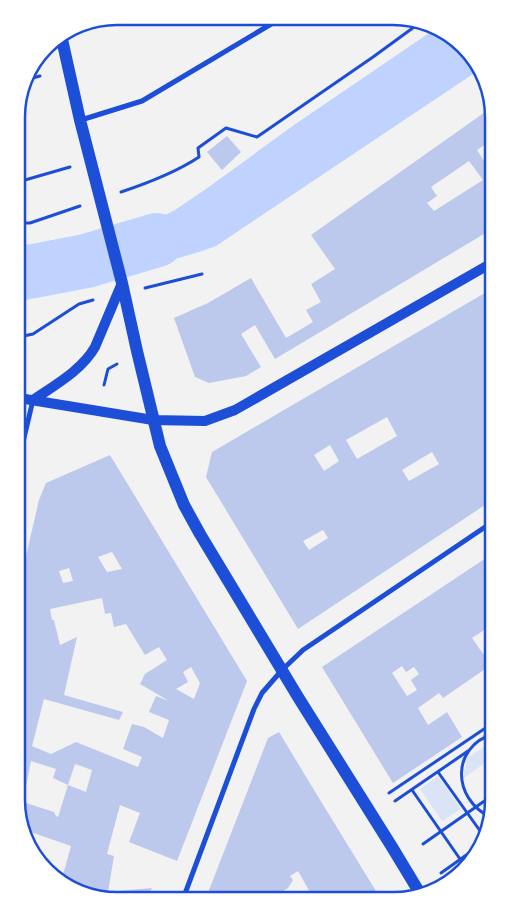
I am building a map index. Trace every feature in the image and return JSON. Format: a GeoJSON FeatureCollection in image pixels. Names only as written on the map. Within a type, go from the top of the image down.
{"type":"FeatureCollection","features":[{"type":"Feature","properties":{"kind":"main road"},"geometry":{"type":"LineString","coordinates":[[63,43],[80,120],[122,283],[153,420],[160,446],[184,505],[282,670],[417,889]]}},
{"type":"Feature","properties":{"kind":"main road"},"geometry":{"type":"LineString","coordinates":[[25,399],[153,420],[205,421],[235,410],[485,267]]}},
{"type":"Feature","properties":{"kind":"main road"},"geometry":{"type":"LineString","coordinates":[[33,400],[71,374],[90,356],[122,283]]}},
{"type":"Feature","properties":{"kind":"street"},"geometry":{"type":"LineString","coordinates":[[80,120],[142,101],[270,25]]}},
{"type":"Feature","properties":{"kind":"street"},"geometry":{"type":"LineString","coordinates":[[25,434],[33,400]]}},
{"type":"Feature","properties":{"kind":"street"},"geometry":{"type":"LineString","coordinates":[[186,892],[262,692],[303,650],[485,528]]}},
{"type":"Feature","properties":{"kind":"path"},"geometry":{"type":"LineString","coordinates":[[186,165],[199,157],[198,148],[226,128],[257,137],[413,28]]}},
{"type":"Feature","properties":{"kind":"path"},"geometry":{"type":"LineString","coordinates":[[33,78],[40,76]]}},
{"type":"Feature","properties":{"kind":"path"},"geometry":{"type":"LineString","coordinates":[[25,180],[91,161]]}},
{"type":"Feature","properties":{"kind":"path"},"geometry":{"type":"LineString","coordinates":[[104,385],[108,368],[119,363]]}},
{"type":"Feature","properties":{"kind":"path"},"geometry":{"type":"LineString","coordinates":[[389,793],[485,728]]}},
{"type":"Feature","properties":{"kind":"path"},"geometry":{"type":"LineString","coordinates":[[395,801],[470,749],[485,736]]}},
{"type":"Feature","properties":{"kind":"path"},"geometry":{"type":"LineString","coordinates":[[470,749],[462,768],[463,788],[467,798],[475,808],[484,814]]}},
{"type":"Feature","properties":{"kind":"path"},"geometry":{"type":"LineString","coordinates":[[438,772],[480,831]]}},
{"type":"Feature","properties":{"kind":"path"},"geometry":{"type":"LineString","coordinates":[[412,790],[460,859]]}},
{"type":"Feature","properties":{"kind":"path"},"geometry":{"type":"LineString","coordinates":[[423,844],[485,801]]}},
{"type":"Feature","properties":{"kind":"path"},"geometry":{"type":"LineString","coordinates":[[441,873],[467,854]]}},
{"type":"Feature","properties":{"kind":"shaded area"},"geometry":{"type":"Polygon","coordinates":[[[485,746],[485,763],[464,778],[467,758],[485,746]]]}},
{"type":"Feature","properties":{"kind":"shaded area"},"geometry":{"type":"Polygon","coordinates":[[[438,776],[461,809],[442,821],[420,789],[438,776]]]}},
{"type":"Feature","properties":{"kind":"water"},"geometry":{"type":"Polygon","coordinates":[[[430,32],[454,48],[474,73],[216,246],[169,260],[89,275],[82,249],[150,223],[175,210],[294,125],[430,32]]]}},
{"type":"Feature","properties":{"kind":"building"},"geometry":{"type":"Polygon","coordinates":[[[485,112],[485,145],[477,150],[485,163],[485,233],[275,359],[255,325],[241,334],[261,367],[246,376],[209,383],[195,377],[174,318],[208,303],[251,278],[286,338],[313,322],[306,310],[321,302],[311,284],[335,269],[311,235],[485,112]],[[469,161],[431,187],[437,196],[427,203],[434,211],[483,180],[469,161]]]}},
{"type":"Feature","properties":{"kind":"building"},"geometry":{"type":"Polygon","coordinates":[[[227,136],[241,152],[222,170],[207,152],[227,136]]]}},
{"type":"Feature","properties":{"kind":"building"},"geometry":{"type":"Polygon","coordinates":[[[485,293],[485,505],[298,629],[206,477],[212,452],[485,293]],[[387,417],[346,440],[357,459],[397,436],[387,417]],[[330,445],[314,455],[324,471],[339,461],[330,445]],[[432,452],[402,470],[409,481],[439,464],[432,452]],[[323,530],[303,541],[309,550],[328,538],[323,530]]]}},
{"type":"Feature","properties":{"kind":"building"},"geometry":{"type":"Polygon","coordinates":[[[110,455],[247,681],[177,861],[129,842],[140,813],[120,805],[107,854],[114,856],[108,891],[82,885],[63,874],[71,846],[31,832],[27,818],[25,803],[54,812],[58,817],[68,785],[53,778],[56,769],[31,761],[25,792],[25,560],[39,500],[46,483],[110,455]],[[112,552],[98,557],[107,572],[122,569],[112,552]],[[69,568],[59,571],[63,583],[73,581],[69,568]],[[102,598],[50,609],[60,645],[77,637],[64,695],[123,712],[119,720],[44,699],[32,746],[51,754],[76,742],[138,767],[142,757],[123,749],[132,724],[144,727],[163,738],[169,720],[149,712],[156,696],[169,701],[140,684],[145,674],[167,660],[159,647],[145,655],[126,624],[114,627],[111,613],[105,614],[102,598]],[[191,667],[183,672],[188,682],[176,689],[194,699],[200,683],[191,667]],[[75,764],[68,785],[86,792],[92,770],[75,764]]]}},
{"type":"Feature","properties":{"kind":"building"},"geometry":{"type":"Polygon","coordinates":[[[485,559],[485,630],[472,638],[485,656],[485,669],[443,698],[439,693],[418,708],[428,725],[447,712],[462,737],[393,783],[322,667],[485,559]],[[402,666],[392,673],[407,696],[417,690],[411,680],[419,674],[414,667],[406,672],[402,666]]]}},
{"type":"Feature","properties":{"kind":"building"},"geometry":{"type":"Polygon","coordinates":[[[279,732],[377,892],[310,892],[298,871],[290,876],[293,880],[288,888],[281,892],[208,892],[268,738],[279,732]]]}},
{"type":"Feature","properties":{"kind":"building"},"geometry":{"type":"Polygon","coordinates":[[[152,888],[150,892],[112,892],[152,888]]]}},
{"type":"Feature","properties":{"kind":"waterway"},"geometry":{"type":"LineString","coordinates":[[25,273],[86,261],[157,240]]}}]}
